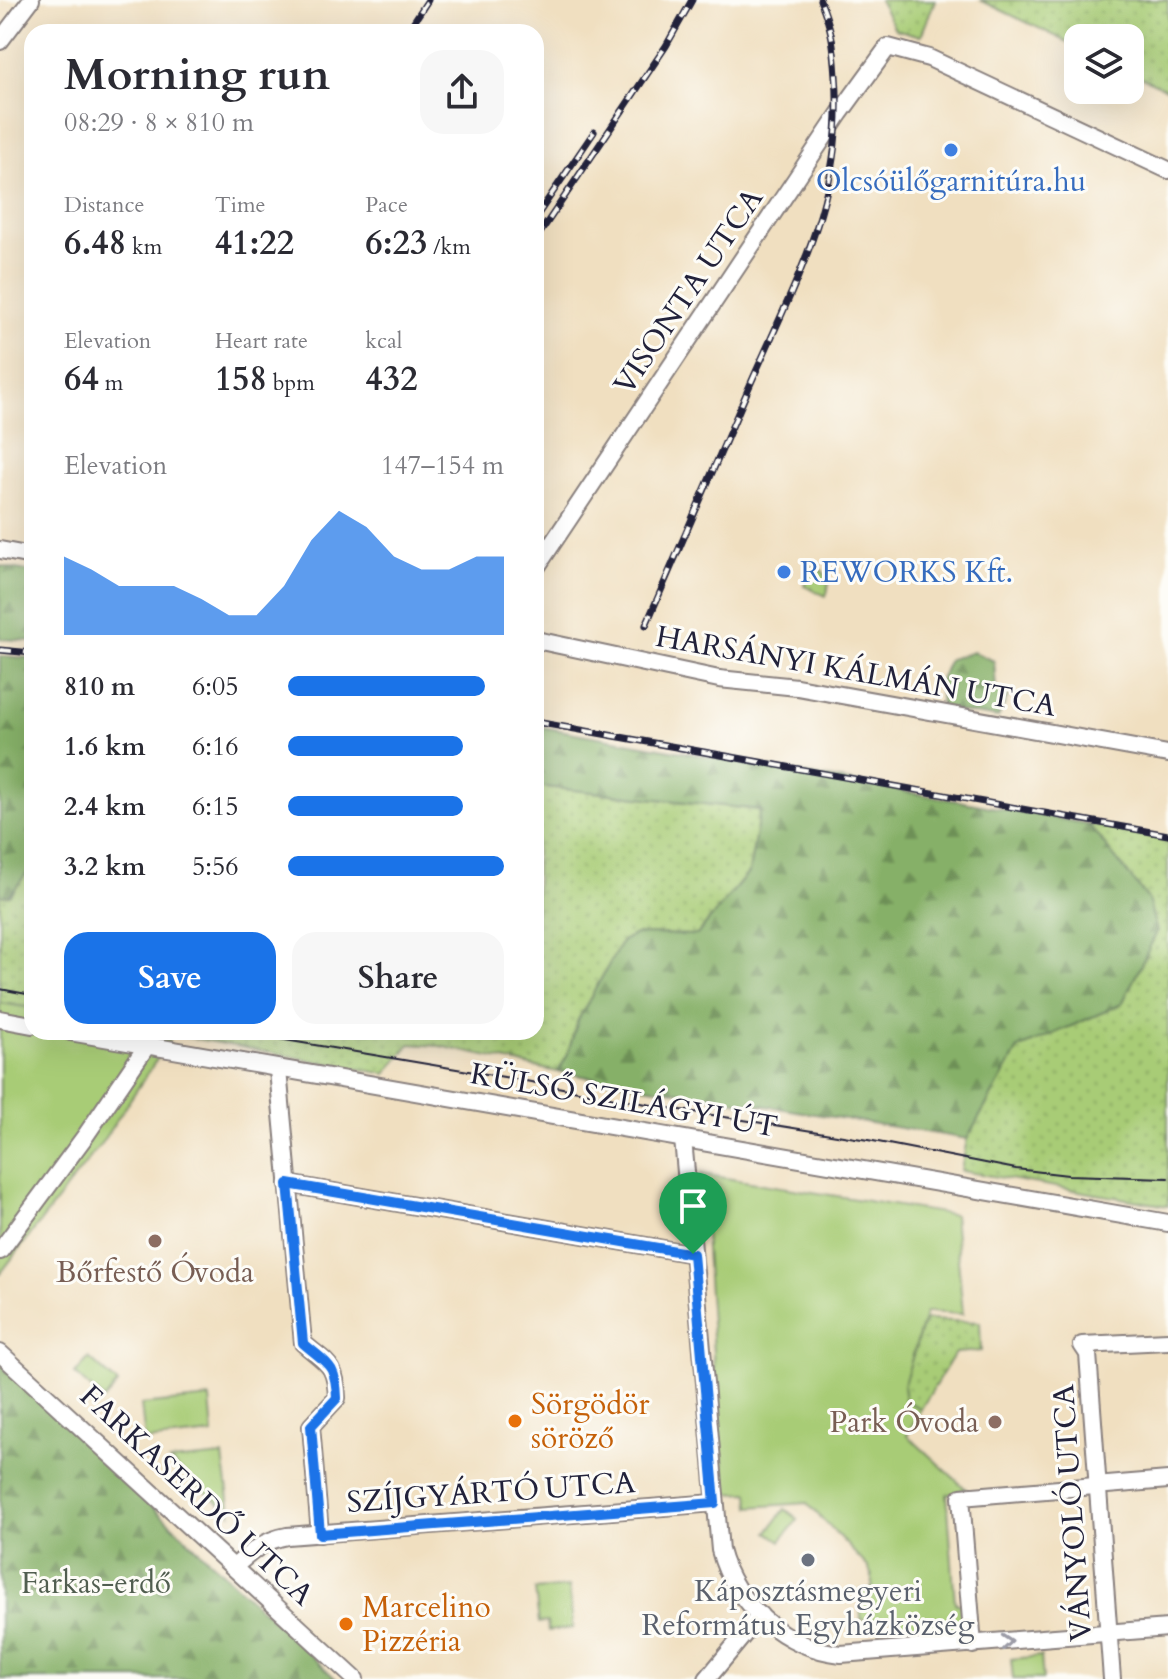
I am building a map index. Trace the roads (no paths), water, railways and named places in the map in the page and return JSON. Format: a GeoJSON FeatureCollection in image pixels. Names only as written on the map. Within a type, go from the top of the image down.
{"type":"FeatureCollection","features":[{"type":"Feature","properties":{"kind":"street"},"geometry":{"type":"LineString","coordinates":[[0,41],[31,0]]}},
{"type":"Feature","properties":{"kind":"street","name":"VISONTA UTCA"},"geometry":{"type":"LineString","coordinates":[[544,556],[840,113],[888,47],[929,58],[1168,170]]}},
{"type":"Feature","properties":{"kind":"street"},"geometry":{"type":"LineString","coordinates":[[0,550],[24,554]]}},
{"type":"Feature","properties":{"kind":"street","name":"HARSÁNYI KÁLMÁN UTCA"},"geometry":{"type":"LineString","coordinates":[[544,642],[719,679],[797,687],[1168,754]]}},
{"type":"Feature","properties":{"kind":"street"},"geometry":{"type":"LineString","coordinates":[[0,1019],[24,1024]]}},
{"type":"Feature","properties":{"kind":"street","name":"KÜLSŐ SZILÁGYI ÚT"},"geometry":{"type":"LineString","coordinates":[[111,1040],[1168,1223]]}},
{"type":"Feature","properties":{"kind":"street"},"geometry":{"type":"LineString","coordinates":[[0,1251],[86,1135],[146,1047]]}},
{"type":"Feature","properties":{"kind":"street"},"geometry":{"type":"LineString","coordinates":[[278,1070],[303,1343],[334,1370],[337,1384],[337,1398],[311,1426],[320,1534]]}},
{"type":"Feature","properties":{"kind":"street"},"geometry":{"type":"LineString","coordinates":[[683,1139],[715,1503],[724,1565],[739,1594],[793,1640],[824,1652],[841,1654],[1168,1628]]}},
{"type":"Feature","properties":{"kind":"street"},"geometry":{"type":"LineString","coordinates":[[288,1184],[693,1254]]}},
{"type":"Feature","properties":{"kind":"street","name":"VÁNYOLÓ UTCA"},"geometry":{"type":"LineString","coordinates":[[1112,1679],[1088,1354],[1082,1345],[1168,1341]]}},
{"type":"Feature","properties":{"kind":"street","name":"FARKASERDŐ UTCA"},"geometry":{"type":"LineString","coordinates":[[0,1353],[355,1679]]}},
{"type":"Feature","properties":{"kind":"street"},"geometry":{"type":"LineString","coordinates":[[973,1645],[961,1497],[1168,1480]]}},
{"type":"Feature","properties":{"kind":"street","name":"SZÍJGYÁRTÓ UTCA"},"geometry":{"type":"LineString","coordinates":[[234,1567],[271,1539],[715,1503]]}},
{"type":"Feature","properties":{"kind":"street"},"geometry":{"type":"LineString","coordinates":[[707,1679],[760,1615]]}},
{"type":"Feature","properties":{"kind":"tram line"},"geometry":{"type":"LineString","coordinates":[[0,989],[24,994]]}},
{"type":"Feature","properties":{"kind":"tram line"},"geometry":{"type":"LineString","coordinates":[[285,1040],[868,1140],[1016,1169],[1068,1175],[1168,1178]]}},
{"type":"Feature","properties":{"kind":"railway"},"geometry":{"type":"LineString","coordinates":[[412,24],[428,0]]}},
{"type":"Feature","properties":{"kind":"railway"},"geometry":{"type":"LineString","coordinates":[[544,227],[666,46],[692,0]]}},
{"type":"Feature","properties":{"kind":"railway"},"geometry":{"type":"LineString","coordinates":[[646,625],[798,277],[824,200],[833,161],[837,119],[832,37],[820,0]]}},
{"type":"Feature","properties":{"kind":"railway"},"geometry":{"type":"LineString","coordinates":[[544,205],[594,132]]}},
{"type":"Feature","properties":{"kind":"railway"},"geometry":{"type":"LineString","coordinates":[[0,650],[24,652]]}},
{"type":"Feature","properties":{"kind":"railway"},"geometry":{"type":"LineString","coordinates":[[544,723],[1168,835]]}},
{"type":"Feature","properties":{"kind":"place","name":"Olcsóülőgarnitúra.hu"},"geometry":{"type":"Point","coordinates":[951,150]}},
{"type":"Feature","properties":{"kind":"place","name":"REWORKS Kft."},"geometry":{"type":"Point","coordinates":[784,572]}},
{"type":"Feature","properties":{"kind":"place","name":"Bőrfestő Óvoda"},"geometry":{"type":"Point","coordinates":[155,1241]}},
{"type":"Feature","properties":{"kind":"place","name":"Sörgödör söröző"},"geometry":{"type":"Point","coordinates":[515,1421]}},
{"type":"Feature","properties":{"kind":"place","name":"Park Óvoda"},"geometry":{"type":"Point","coordinates":[995,1422]}},
{"type":"Feature","properties":{"kind":"place","name":"Káposztásmegyeri Református Egyházközség"},"geometry":{"type":"Point","coordinates":[808,1560]}},
{"type":"Feature","properties":{"kind":"place","name":"Marcelino Pizzéria"},"geometry":{"type":"Point","coordinates":[346,1624]}},
{"type":"Feature","properties":{"kind":"park label","name":"Farkas-erdő"},"geometry":{"type":"Point","coordinates":[96,1583]}}]}
